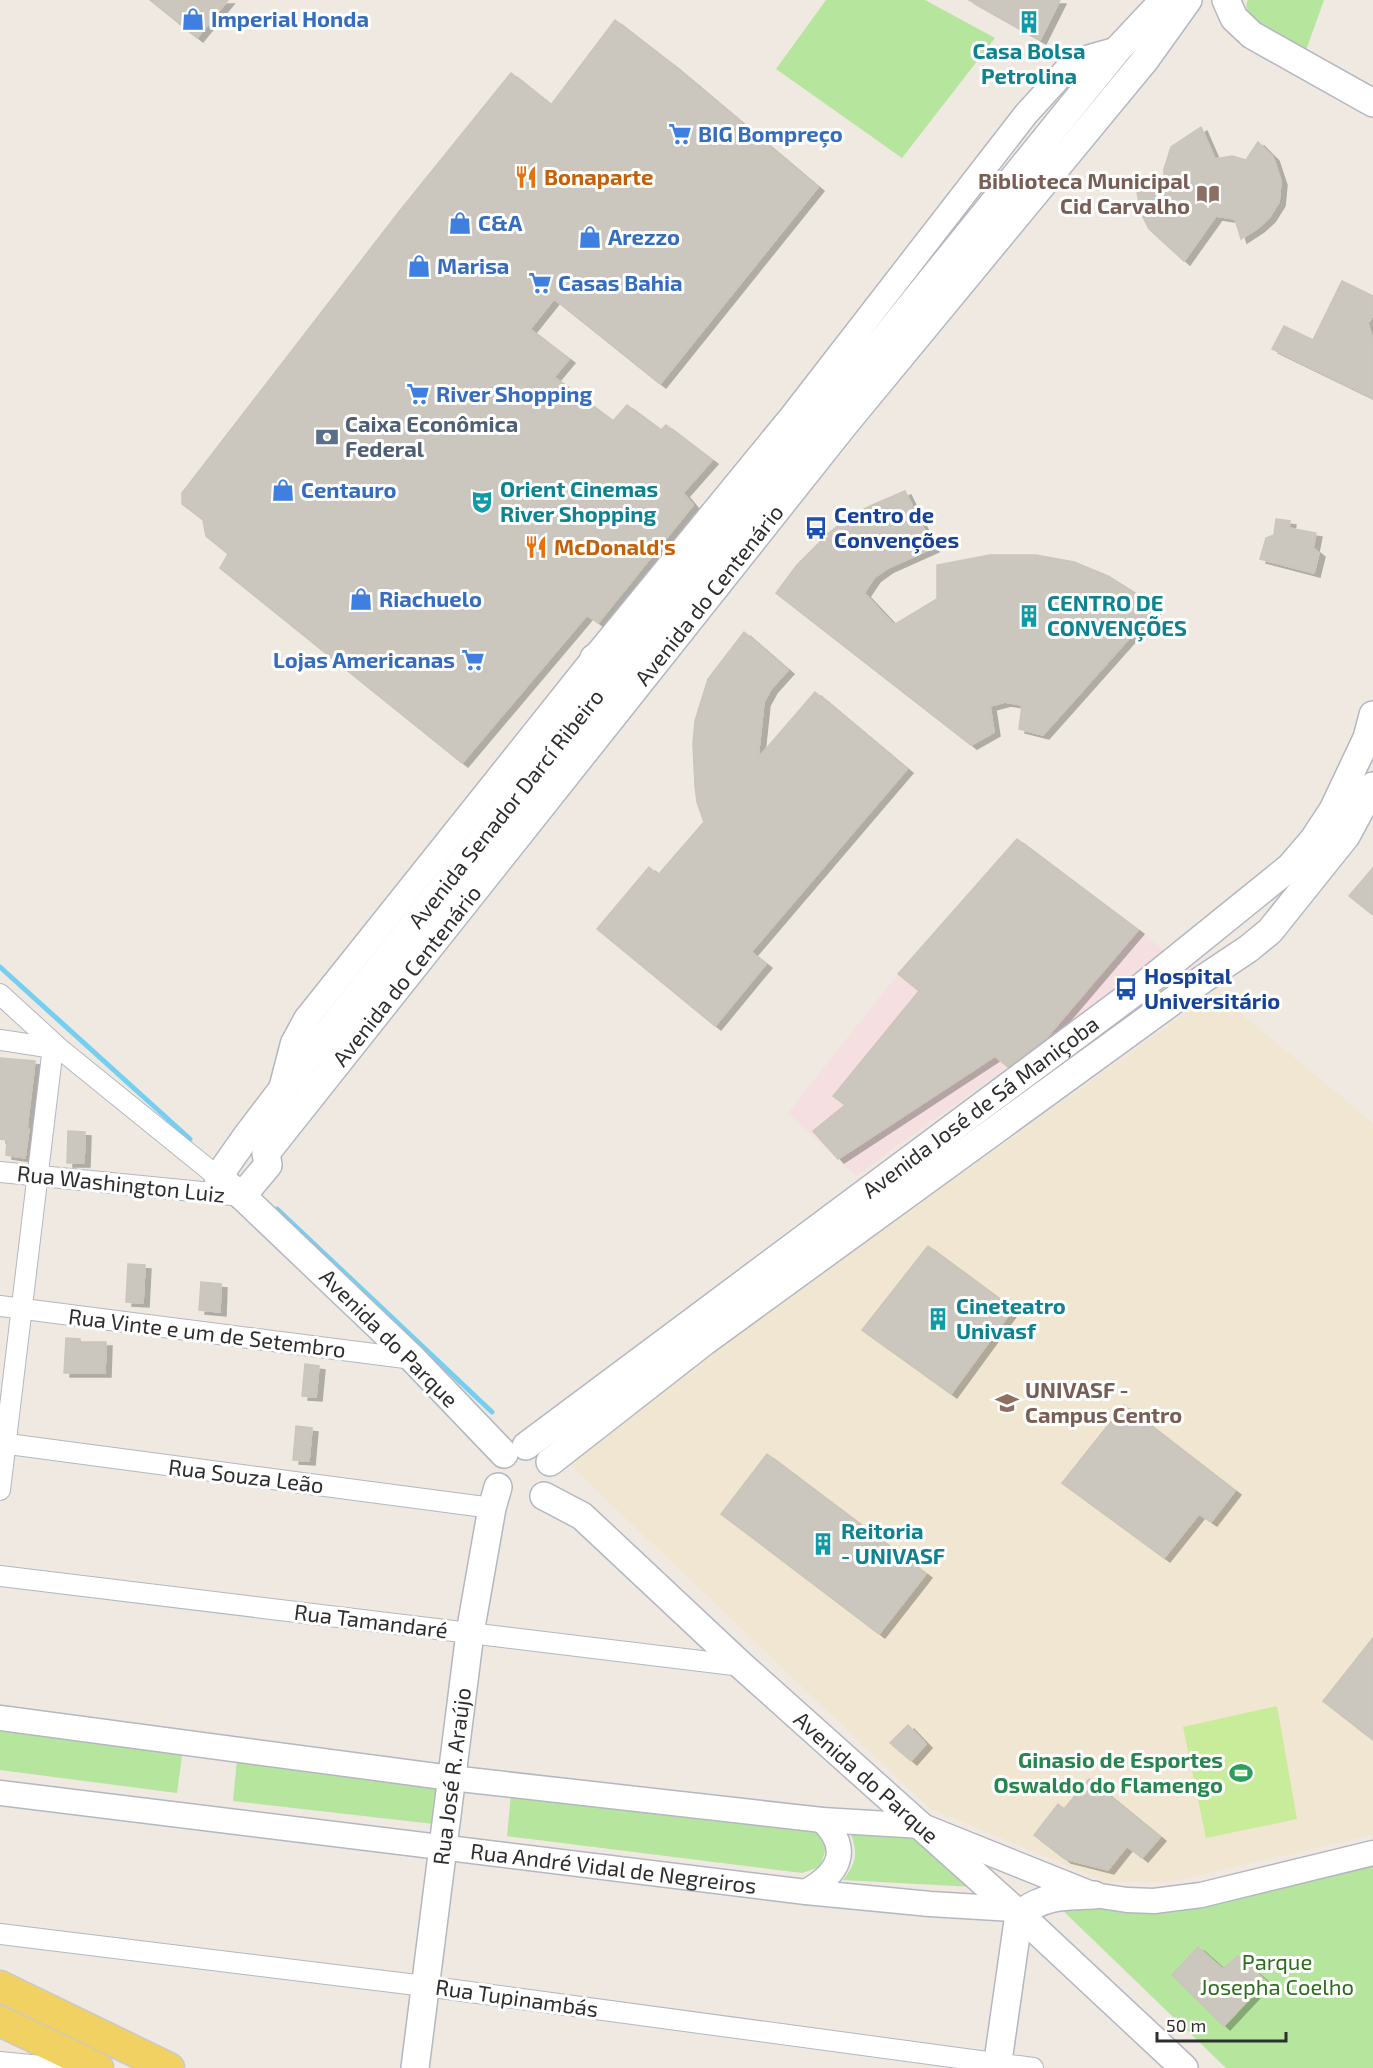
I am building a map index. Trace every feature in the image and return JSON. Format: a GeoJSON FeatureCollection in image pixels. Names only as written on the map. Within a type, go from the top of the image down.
{"type":"FeatureCollection","features":[{"type":"Feature","properties":{"kind":"main road","name":"Avenida Senador Darcí Ribeiro"},"geometry":{"type":"LineString","coordinates":[[218,1177],[260,1152],[281,1092],[626,658],[1118,50],[1153,9],[1164,0]]}},
{"type":"Feature","properties":{"kind":"main road"},"geometry":{"type":"LineString","coordinates":[[1226,0],[1234,18],[1248,32]]}},
{"type":"Feature","properties":{"kind":"main road"},"geometry":{"type":"LineString","coordinates":[[1197,1],[1373,104]]}},
{"type":"Feature","properties":{"kind":"main road","name":"Avenida do Centenário"},"geometry":{"type":"LineString","coordinates":[[242,1196],[260,1152],[837,434],[1145,60],[1197,1]]}},
{"type":"Feature","properties":{"kind":"main road"},"geometry":{"type":"LineString","coordinates":[[594,658],[626,658]]}},
{"type":"Feature","properties":{"kind":"main road","name":"Avenida José de Sá Maniçoba"},"geometry":{"type":"LineString","coordinates":[[515,1450],[1135,992],[1290,867],[1314,839],[1334,810],[1367,738],[1373,715]]}},
{"type":"Feature","properties":{"kind":"main road","name":"Avenida José de Sá Maniçoba"},"geometry":{"type":"LineString","coordinates":[[550,1462],[714,1335],[1270,931],[1346,836],[1373,786]]}},
{"type":"Feature","properties":{"kind":"main road"},"geometry":{"type":"LineString","coordinates":[[1244,903],[1270,931]]}},
{"type":"Feature","properties":{"kind":"main road"},"geometry":{"type":"LineString","coordinates":[[1183,952],[1208,977]]}},
{"type":"Feature","properties":{"kind":"main road"},"geometry":{"type":"LineString","coordinates":[[260,1152],[263,1210],[272,1224]]}},
{"type":"Feature","properties":{"kind":"main road","name":"Avenida do Parque"},"geometry":{"type":"LineString","coordinates":[[218,1177],[242,1196],[413,1359],[515,1450]]}},
{"type":"Feature","properties":{"kind":"main road"},"geometry":{"type":"LineString","coordinates":[[515,1450],[540,1451],[550,1462],[553,1480],[514,1499],[496,1469],[515,1450]]}},
{"type":"Feature","properties":{"kind":"main road","name":"Avenida do Parque"},"geometry":{"type":"LineString","coordinates":[[514,1499],[582,1516],[742,1666],[1016,1911],[1184,2068]]}},
{"type":"Feature","properties":{"kind":"main road","name":"Rua José R. Araújo"},"geometry":{"type":"LineString","coordinates":[[415,2068],[470,1633],[514,1499]]}},
{"type":"Feature","properties":{"kind":"main road"},"geometry":{"type":"LineString","coordinates":[[998,2066],[1016,1911],[1045,1899],[1094,1895]]}},
{"type":"Feature","properties":{"kind":"main road"},"geometry":{"type":"LineString","coordinates":[[0,1986],[169,2068]]}},
{"type":"Feature","properties":{"kind":"main road"},"geometry":{"type":"LineString","coordinates":[[0,2021],[98,2068]]}},
{"type":"Feature","properties":{"kind":"street"},"geometry":{"type":"LineString","coordinates":[[281,1092],[293,1043],[306,1019],[594,658],[792,416],[1026,114],[1067,69],[1083,59],[1118,50]]}},
{"type":"Feature","properties":{"kind":"street"},"geometry":{"type":"LineString","coordinates":[[0,994],[57,1048],[218,1177]]}},
{"type":"Feature","properties":{"kind":"street"},"geometry":{"type":"LineString","coordinates":[[0,1040],[57,1048]]}},
{"type":"Feature","properties":{"kind":"street"},"geometry":{"type":"LineString","coordinates":[[0,1490],[3,1444],[57,1048]]}},
{"type":"Feature","properties":{"kind":"street","name":"Rua Washington Luiz"},"geometry":{"type":"LineString","coordinates":[[0,1172],[242,1196]]}},
{"type":"Feature","properties":{"kind":"street","name":"Rua Vinte e um de Setembro"},"geometry":{"type":"LineString","coordinates":[[0,1306],[413,1359]]}},
{"type":"Feature","properties":{"kind":"street","name":"Rua Souza Leão"},"geometry":{"type":"LineString","coordinates":[[3,1444],[514,1499]]}},
{"type":"Feature","properties":{"kind":"street","name":"Rua Tamandaré"},"geometry":{"type":"LineString","coordinates":[[0,1576],[742,1666]]}},
{"type":"Feature","properties":{"kind":"street"},"geometry":{"type":"LineString","coordinates":[[0,1718],[451,1778],[822,1820],[922,1826],[1094,1895],[1126,1900],[1154,1901],[1201,1895],[1373,1853]]}},
{"type":"Feature","properties":{"kind":"street","name":"Rua André Vidal de Negreiros"},"geometry":{"type":"LineString","coordinates":[[0,1793],[806,1892],[1016,1911]]}},
{"type":"Feature","properties":{"kind":"street"},"geometry":{"type":"LineString","coordinates":[[806,1892],[831,1875],[838,1862],[838,1848],[834,1832],[822,1820]]}},
{"type":"Feature","properties":{"kind":"street","name":"Rua Tupinambás"},"geometry":{"type":"LineString","coordinates":[[0,1934],[424,1986],[998,2066],[1033,2068]]}},
{"type":"Feature","properties":{"kind":"street"},"geometry":{"type":"LineString","coordinates":[[0,2062],[61,2068]]}},
{"type":"Feature","properties":{"kind":"shaded area"},"geometry":{"type":"Polygon","coordinates":[[[1017,839],[1167,952],[856,1176],[788,1113],[898,974],[1017,839]]]}},
{"type":"Feature","properties":{"kind":"shaded area","name":"UNIVASF - Campus Centro"},"geometry":{"type":"Polygon","coordinates":[[[1215,992],[1373,1123],[1373,1835],[1169,1882],[1107,1882],[929,1808],[564,1459],[1215,992]]]}},
{"type":"Feature","properties":{"kind":"green space"},"geometry":{"type":"Polygon","coordinates":[[[826,0],[925,0],[995,38],[902,158],[776,69],[826,0]]]}},
{"type":"Feature","properties":{"kind":"green space"},"geometry":{"type":"Polygon","coordinates":[[[1248,0],[1324,0],[1305,53],[1257,30],[1248,16],[1246,8],[1248,0]]]}},
{"type":"Feature","properties":{"kind":"green space","name":"Ginasio de Esportes Oswaldo do Flamengo"},"geometry":{"type":"Polygon","coordinates":[[[1277,1706],[1297,1819],[1206,1838],[1183,1727],[1277,1706]]]}},
{"type":"Feature","properties":{"kind":"green space"},"geometry":{"type":"Polygon","coordinates":[[[0,1722],[184,1741],[177,1793],[0,1770],[0,1722]]]}},
{"type":"Feature","properties":{"kind":"green space"},"geometry":{"type":"Polygon","coordinates":[[[238,1749],[443,1776],[434,1824],[233,1801],[238,1749]]]}},
{"type":"Feature","properties":{"kind":"green space"},"geometry":{"type":"Polygon","coordinates":[[[512,1784],[819,1832],[826,1848],[820,1867],[802,1873],[507,1836],[512,1784]]]}},
{"type":"Feature","properties":{"kind":"green space"},"geometry":{"type":"Polygon","coordinates":[[[849,1828],[917,1834],[973,1887],[843,1880],[852,1866],[855,1855],[849,1828]]]}},
{"type":"Feature","properties":{"kind":"green space","name":"Parque Josepha Coelho"},"geometry":{"type":"Polygon","coordinates":[[[1373,1857],[1373,2068],[1226,2068],[1057,1905],[1092,1908],[1162,1905],[1373,1857]]]}},
{"type":"Feature","properties":{"kind":"building","name":"Imperial Honda"},"geometry":{"type":"Polygon","coordinates":[[[150,0],[228,0],[197,38],[150,0]]]}},
{"type":"Feature","properties":{"kind":"building","name":"Casa Bolsa Petrolina"},"geometry":{"type":"Polygon","coordinates":[[[969,0],[1060,0],[1040,40],[969,0]]]}},
{"type":"Feature","properties":{"kind":"building","name":"River Shopping"},"geometry":{"type":"Polygon","coordinates":[[[615,20],[673,65],[818,187],[660,384],[554,299],[530,329],[569,359],[554,377],[613,421],[627,405],[661,430],[666,425],[712,460],[683,493],[693,505],[598,623],[587,615],[462,763],[220,568],[228,554],[206,536],[203,520],[182,504],[182,493],[398,213],[511,73],[551,105],[615,20]]]}},
{"type":"Feature","properties":{"kind":"building","name":"Biblioteca Municipal Cid Carvalho"},"geometry":{"type":"Polygon","coordinates":[[[1201,127],[1215,159],[1232,156],[1246,160],[1258,142],[1273,157],[1281,181],[1279,202],[1269,218],[1241,239],[1235,219],[1216,216],[1184,261],[1149,229],[1141,213],[1136,187],[1164,187],[1164,169],[1171,147],[1201,127]]]}},
{"type":"Feature","properties":{"kind":"building"},"geometry":{"type":"Polygon","coordinates":[[[1342,281],[1373,296],[1373,315],[1368,323],[1373,341],[1373,398],[1272,349],[1284,326],[1313,340],[1342,281]]]}},
{"type":"Feature","properties":{"kind":"building","name":"CENTRO DE CONVENÇÕES"},"geometry":{"type":"Polygon","coordinates":[[[905,491],[933,548],[888,568],[874,578],[864,593],[894,625],[937,599],[937,565],[990,555],[1036,555],[1074,562],[1108,576],[1157,607],[1043,735],[1019,729],[1022,705],[1005,702],[990,706],[994,732],[971,745],[776,593],[797,565],[830,532],[849,517],[905,491]]]}},
{"type":"Feature","properties":{"kind":"building"},"geometry":{"type":"Polygon","coordinates":[[[1276,519],[1290,521],[1289,528],[1316,533],[1313,548],[1319,553],[1314,573],[1260,559],[1266,538],[1274,535],[1276,519]]]}},
{"type":"Feature","properties":{"kind":"building"},"geometry":{"type":"Polygon","coordinates":[[[744,632],[788,670],[771,689],[764,702],[758,758],[815,692],[907,769],[751,952],[766,964],[715,1026],[597,929],[649,867],[658,875],[704,822],[697,802],[695,786],[693,744],[695,721],[708,679],[744,632]]]}},
{"type":"Feature","properties":{"kind":"building"},"geometry":{"type":"Polygon","coordinates":[[[1017,839],[1138,930],[1047,1037],[1008,1067],[995,1056],[838,1159],[813,1131],[845,1105],[833,1096],[919,991],[898,974],[1017,839]]]}},
{"type":"Feature","properties":{"kind":"building"},"geometry":{"type":"Polygon","coordinates":[[[1373,868],[1373,915],[1349,896],[1373,868]]]}},
{"type":"Feature","properties":{"kind":"building"},"geometry":{"type":"Polygon","coordinates":[[[0,1058],[35,1061],[25,1158],[6,1155],[7,1140],[0,1139],[0,1058]]]}},
{"type":"Feature","properties":{"kind":"building"},"geometry":{"type":"Polygon","coordinates":[[[68,1131],[85,1132],[84,1163],[67,1163],[68,1131]]]}},
{"type":"Feature","properties":{"kind":"building","name":"Cineteatro Univasf"},"geometry":{"type":"Polygon","coordinates":[[[928,1246],[1013,1309],[951,1394],[862,1330],[928,1246]]]}},
{"type":"Feature","properties":{"kind":"building"},"geometry":{"type":"Polygon","coordinates":[[[128,1264],[145,1265],[143,1303],[126,1302],[128,1264]]]}},
{"type":"Feature","properties":{"kind":"building"},"geometry":{"type":"Polygon","coordinates":[[[201,1282],[221,1284],[220,1312],[199,1310],[201,1282]]]}},
{"type":"Feature","properties":{"kind":"building"},"geometry":{"type":"Polygon","coordinates":[[[66,1338],[80,1339],[80,1342],[106,1342],[105,1373],[64,1373],[66,1338]]]}},
{"type":"Feature","properties":{"kind":"building"},"geometry":{"type":"Polygon","coordinates":[[[305,1364],[319,1366],[316,1397],[302,1396],[305,1364]]]}},
{"type":"Feature","properties":{"kind":"building"},"geometry":{"type":"Polygon","coordinates":[[[1124,1405],[1235,1491],[1211,1522],[1199,1514],[1164,1558],[1062,1483],[1124,1405]]]}},
{"type":"Feature","properties":{"kind":"building"},"geometry":{"type":"Polygon","coordinates":[[[296,1426],[312,1428],[309,1461],[293,1460],[296,1426]]]}},
{"type":"Feature","properties":{"kind":"building","name":"Reitoria - UNIVASF"},"geometry":{"type":"Polygon","coordinates":[[[767,1454],[926,1574],[879,1634],[721,1514],[767,1454]]]}},
{"type":"Feature","properties":{"kind":"building"},"geometry":{"type":"Polygon","coordinates":[[[1373,1638],[1373,1740],[1323,1701],[1373,1638]]]}},
{"type":"Feature","properties":{"kind":"building"},"geometry":{"type":"Polygon","coordinates":[[[908,1725],[926,1744],[911,1761],[890,1743],[908,1725]]]}},
{"type":"Feature","properties":{"kind":"building"},"geometry":{"type":"Polygon","coordinates":[[[1089,1779],[1160,1837],[1142,1858],[1127,1846],[1108,1870],[1065,1859],[1034,1835],[1058,1804],[1064,1809],[1089,1779]]]}},
{"type":"Feature","properties":{"kind":"building"},"geometry":{"type":"Polygon","coordinates":[[[1198,1947],[1223,1969],[1238,1956],[1266,1981],[1224,2026],[1172,1975],[1198,1947]]]}},
{"type":"Feature","properties":{"kind":"waterway"},"geometry":{"type":"LineString","coordinates":[[0,967],[190,1139]]}},
{"type":"Feature","properties":{"kind":"waterway"},"geometry":{"type":"LineString","coordinates":[[277,1209],[492,1412]]}},
{"type":"Feature","properties":{"kind":"place","name":"Imperial Honda"},"geometry":{"type":"Point","coordinates":[193,19]}},
{"type":"Feature","properties":{"kind":"place","name":"Casa Bolsa Petrolina"},"geometry":{"type":"Point","coordinates":[1029,22]}},
{"type":"Feature","properties":{"kind":"place","name":"BIG Bompreço"},"geometry":{"type":"Point","coordinates":[680,134]}},
{"type":"Feature","properties":{"kind":"place","name":"Bonaparte"},"geometry":{"type":"Point","coordinates":[526,177]}},
{"type":"Feature","properties":{"kind":"place","name":"Biblioteca Municipal Cid Carvalho"},"geometry":{"type":"Point","coordinates":[1208,194]}},
{"type":"Feature","properties":{"kind":"place","name":"C&A"},"geometry":{"type":"Point","coordinates":[460,223]}},
{"type":"Feature","properties":{"kind":"place","name":"Arezzo"},"geometry":{"type":"Point","coordinates":[590,237]}},
{"type":"Feature","properties":{"kind":"place","name":"Marisa"},"geometry":{"type":"Point","coordinates":[419,266]}},
{"type":"Feature","properties":{"kind":"place","name":"Casas Bahia"},"geometry":{"type":"Point","coordinates":[540,283]}},
{"type":"Feature","properties":{"kind":"place","name":"River Shopping"},"geometry":{"type":"Point","coordinates":[418,394]}},
{"type":"Feature","properties":{"kind":"place","name":"Caixa Econômica Federal"},"geometry":{"type":"Point","coordinates":[327,437]}},
{"type":"Feature","properties":{"kind":"place","name":"Centauro"},"geometry":{"type":"Point","coordinates":[283,490]}},
{"type":"Feature","properties":{"kind":"place","name":"Orient Cinemas River Shopping"},"geometry":{"type":"Point","coordinates":[482,502]}},
{"type":"Feature","properties":{"kind":"place","name":"Centro de Convenções"},"geometry":{"type":"Point","coordinates":[816,528]}},
{"type":"Feature","properties":{"kind":"place","name":"McDonald's"},"geometry":{"type":"Point","coordinates":[536,547]}},
{"type":"Feature","properties":{"kind":"place","name":"Riachuelo"},"geometry":{"type":"Point","coordinates":[361,599]}},
{"type":"Feature","properties":{"kind":"place","name":"CENTRO DE CONVENÇÕES"},"geometry":{"type":"Point","coordinates":[1029,616]}},
{"type":"Feature","properties":{"kind":"place","name":"Lojas Americanas"},"geometry":{"type":"Point","coordinates":[473,660]}},
{"type":"Feature","properties":{"kind":"place","name":"Hospital Universitário"},"geometry":{"type":"Point","coordinates":[1126,989]}},
{"type":"Feature","properties":{"kind":"place","name":"Cineteatro Univasf"},"geometry":{"type":"Point","coordinates":[938,1319]}},
{"type":"Feature","properties":{"kind":"place","name":"UNIVASF - Campus Centro"},"geometry":{"type":"Point","coordinates":[1007,1403]}},
{"type":"Feature","properties":{"kind":"place","name":"Reitoria - UNIVASF"},"geometry":{"type":"Point","coordinates":[823,1544]}},
{"type":"Feature","properties":{"kind":"place","name":"Ginasio de Esportes Oswaldo do Flamengo"},"geometry":{"type":"Point","coordinates":[1241,1773]}}]}
